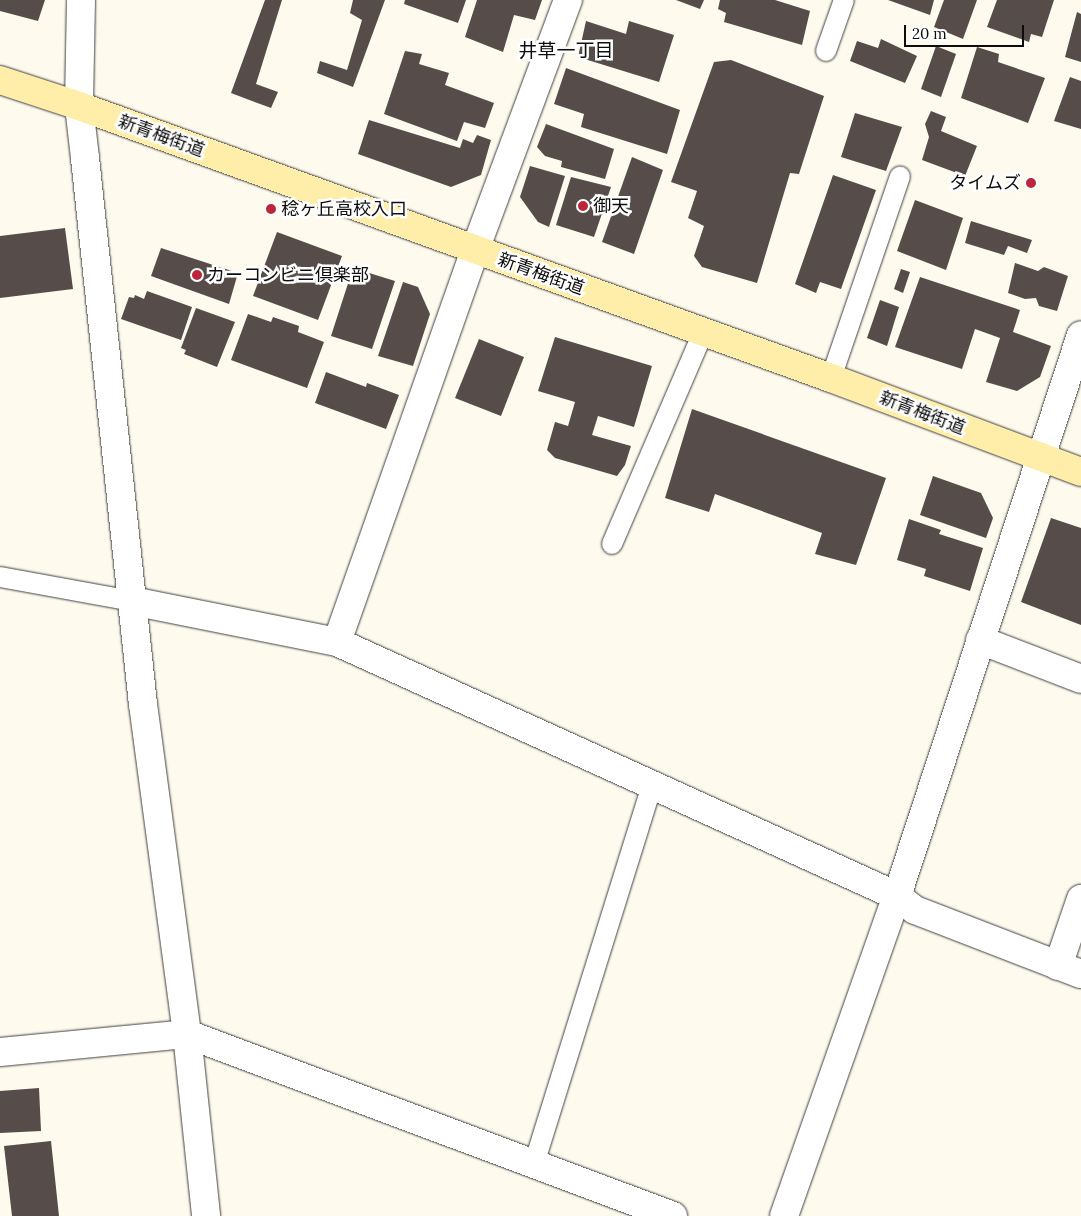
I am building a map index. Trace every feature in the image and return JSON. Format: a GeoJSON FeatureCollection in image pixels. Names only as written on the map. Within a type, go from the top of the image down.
{"type":"FeatureCollection","features":[{"type":"Feature","properties":{"kind":"main road","name":"新青梅街道"},"geometry":{"type":"LineString","coordinates":[[0,80],[79,106],[831,378],[1081,472]]}},
{"type":"Feature","properties":{"kind":"street"},"geometry":{"type":"LineString","coordinates":[[81,0],[79,106],[143,704],[187,1034],[206,1216]]}},
{"type":"Feature","properties":{"kind":"street"},"geometry":{"type":"LineString","coordinates":[[337,642],[475,250],[568,0]]}},
{"type":"Feature","properties":{"kind":"street"},"geometry":{"type":"LineString","coordinates":[[784,1216],[897,896],[1081,335]]}},
{"type":"Feature","properties":{"kind":"street"},"geometry":{"type":"LineString","coordinates":[[132,601],[337,642],[897,896],[915,910],[1069,970],[1081,899]]}},
{"type":"Feature","properties":{"kind":"street"},"geometry":{"type":"LineString","coordinates":[[980,640],[1081,679]]}},
{"type":"Feature","properties":{"kind":"street"},"geometry":{"type":"LineString","coordinates":[[0,1052],[187,1034],[673,1216]]}},
{"type":"Feature","properties":{"kind":"lane"},"geometry":{"type":"LineString","coordinates":[[826,51],[844,0]]}},
{"type":"Feature","properties":{"kind":"lane"},"geometry":{"type":"LineString","coordinates":[[831,378],[900,177]]}},
{"type":"Feature","properties":{"kind":"lane"},"geometry":{"type":"LineString","coordinates":[[612,544],[703,333]]}},
{"type":"Feature","properties":{"kind":"lane"},"geometry":{"type":"LineString","coordinates":[[0,576],[132,601]]}},
{"type":"Feature","properties":{"kind":"lane"},"geometry":{"type":"LineString","coordinates":[[534,1164],[652,785]]}},
{"type":"Feature","properties":{"kind":"building"},"geometry":{"type":"Polygon","coordinates":[[[0,0],[45,0],[38,21],[0,11],[0,0]]]}},
{"type":"Feature","properties":{"kind":"building"},"geometry":{"type":"Polygon","coordinates":[[[265,0],[282,0],[256,84],[278,92],[271,108],[231,93],[265,0]]]}},
{"type":"Feature","properties":{"kind":"building"},"geometry":{"type":"Polygon","coordinates":[[[353,0],[385,0],[353,87],[317,73],[320,61],[347,70],[362,20],[350,13],[353,0]]]}},
{"type":"Feature","properties":{"kind":"building"},"geometry":{"type":"Polygon","coordinates":[[[405,0],[466,0],[458,23],[404,4],[405,0]]]}},
{"type":"Feature","properties":{"kind":"building"},"geometry":{"type":"Polygon","coordinates":[[[477,0],[542,0],[535,20],[514,15],[503,52],[465,37],[477,0]]]}},
{"type":"Feature","properties":{"kind":"building"},"geometry":{"type":"Polygon","coordinates":[[[676,0],[704,0],[700,9],[676,0]]]}},
{"type":"Feature","properties":{"kind":"building"},"geometry":{"type":"Polygon","coordinates":[[[720,0],[775,0],[810,11],[802,45],[724,22],[726,13],[718,9],[720,0]]]}},
{"type":"Feature","properties":{"kind":"building"},"geometry":{"type":"Polygon","coordinates":[[[888,0],[934,0],[930,15],[888,0]]]}},
{"type":"Feature","properties":{"kind":"building"},"geometry":{"type":"Polygon","coordinates":[[[944,0],[977,0],[963,39],[934,27],[944,0]]]}},
{"type":"Feature","properties":{"kind":"building"},"geometry":{"type":"Polygon","coordinates":[[[997,0],[1054,0],[1042,37],[1031,34],[1029,42],[987,27],[997,0]]]}},
{"type":"Feature","properties":{"kind":"building"},"geometry":{"type":"Polygon","coordinates":[[[1077,12],[1081,14],[1081,62],[1065,57],[1077,12]]]}},
{"type":"Feature","properties":{"kind":"building"},"geometry":{"type":"Polygon","coordinates":[[[586,21],[626,34],[629,21],[674,35],[659,82],[578,57],[586,21]]]}},
{"type":"Feature","properties":{"kind":"building"},"geometry":{"type":"Polygon","coordinates":[[[881,39],[917,56],[905,83],[850,61],[857,41],[878,48],[881,39]]]}},
{"type":"Feature","properties":{"kind":"building"},"geometry":{"type":"Polygon","coordinates":[[[936,46],[956,54],[941,97],[921,89],[936,46]]]}},
{"type":"Feature","properties":{"kind":"building"},"geometry":{"type":"Polygon","coordinates":[[[977,47],[999,54],[998,62],[1045,78],[1028,123],[961,98],[977,47]]]}},
{"type":"Feature","properties":{"kind":"building"},"geometry":{"type":"Polygon","coordinates":[[[405,51],[422,54],[419,64],[449,73],[445,85],[494,103],[485,128],[464,122],[457,141],[384,114],[405,51]]]}},
{"type":"Feature","properties":{"kind":"building"},"geometry":{"type":"Polygon","coordinates":[[[731,60],[824,96],[799,174],[790,173],[757,283],[702,267],[694,256],[704,226],[688,218],[697,191],[671,182],[714,62],[731,60]]]}},
{"type":"Feature","properties":{"kind":"building"},"geometry":{"type":"Polygon","coordinates":[[[566,68],[680,110],[667,154],[581,127],[584,114],[554,104],[566,68]]]}},
{"type":"Feature","properties":{"kind":"building"},"geometry":{"type":"Polygon","coordinates":[[[1070,77],[1081,81],[1081,129],[1054,121],[1070,77]]]}},
{"type":"Feature","properties":{"kind":"building"},"geometry":{"type":"Polygon","coordinates":[[[931,111],[946,117],[941,131],[977,146],[965,176],[922,160],[929,137],[925,124],[931,111]]]}},
{"type":"Feature","properties":{"kind":"building"},"geometry":{"type":"Polygon","coordinates":[[[855,113],[902,127],[886,171],[841,157],[855,113]]]}},
{"type":"Feature","properties":{"kind":"building"},"geometry":{"type":"Polygon","coordinates":[[[369,120],[460,148],[463,139],[473,143],[477,135],[491,140],[481,175],[451,187],[358,154],[369,120]]]}},
{"type":"Feature","properties":{"kind":"building"},"geometry":{"type":"Polygon","coordinates":[[[546,124],[614,149],[605,179],[561,167],[562,161],[545,156],[537,147],[546,124]]]}},
{"type":"Feature","properties":{"kind":"building"},"geometry":{"type":"Polygon","coordinates":[[[632,157],[663,170],[634,254],[602,242],[632,157]]]}},
{"type":"Feature","properties":{"kind":"building"},"geometry":{"type":"Polygon","coordinates":[[[530,166],[565,176],[549,227],[538,222],[520,197],[530,166]]]}},
{"type":"Feature","properties":{"kind":"building"},"geometry":{"type":"Polygon","coordinates":[[[833,175],[876,190],[841,289],[820,282],[816,293],[795,284],[833,175]]]}},
{"type":"Feature","properties":{"kind":"building"},"geometry":{"type":"Polygon","coordinates":[[[571,177],[611,187],[594,237],[556,225],[571,177]]]}},
{"type":"Feature","properties":{"kind":"building"},"geometry":{"type":"Polygon","coordinates":[[[915,200],[963,218],[946,270],[897,251],[915,200]]]}},
{"type":"Feature","properties":{"kind":"building"},"geometry":{"type":"Polygon","coordinates":[[[971,221],[1032,240],[1027,253],[1008,246],[1004,255],[965,243],[971,221]]]}},
{"type":"Feature","properties":{"kind":"building"},"geometry":{"type":"Polygon","coordinates":[[[65,228],[73,289],[0,298],[0,236],[65,228]]]}},
{"type":"Feature","properties":{"kind":"building"},"geometry":{"type":"Polygon","coordinates":[[[277,232],[342,256],[318,320],[253,296],[277,232]]]}},
{"type":"Feature","properties":{"kind":"building"},"geometry":{"type":"Polygon","coordinates":[[[161,248],[238,273],[229,304],[151,276],[161,248]]]}},
{"type":"Feature","properties":{"kind":"building"},"geometry":{"type":"Polygon","coordinates":[[[1015,263],[1038,271],[1044,267],[1068,276],[1057,311],[1039,306],[1036,298],[1025,299],[1008,293],[1015,263]]]}},
{"type":"Feature","properties":{"kind":"building"},"geometry":{"type":"Polygon","coordinates":[[[353,268],[395,281],[372,349],[331,336],[353,268]]]}},
{"type":"Feature","properties":{"kind":"building"},"geometry":{"type":"Polygon","coordinates":[[[901,269],[910,272],[903,293],[894,289],[901,269]]]}},
{"type":"Feature","properties":{"kind":"building"},"geometry":{"type":"Polygon","coordinates":[[[920,277],[1020,310],[1013,332],[1051,346],[1040,377],[1017,391],[986,382],[1000,338],[975,329],[962,369],[895,347],[920,277]]]}},
{"type":"Feature","properties":{"kind":"building"},"geometry":{"type":"Polygon","coordinates":[[[403,282],[418,287],[430,314],[413,366],[378,356],[403,282]]]}},
{"type":"Feature","properties":{"kind":"building"},"geometry":{"type":"Polygon","coordinates":[[[147,291],[192,307],[181,340],[121,319],[129,297],[134,298],[135,295],[144,299],[147,291]]]}},
{"type":"Feature","properties":{"kind":"building"},"geometry":{"type":"Polygon","coordinates":[[[880,300],[899,307],[887,346],[867,338],[880,300]]]}},
{"type":"Feature","properties":{"kind":"building"},"geometry":{"type":"Polygon","coordinates":[[[196,308],[235,322],[217,367],[184,354],[186,350],[181,348],[196,308]]]}},
{"type":"Feature","properties":{"kind":"building"},"geometry":{"type":"Polygon","coordinates":[[[248,314],[271,322],[273,317],[299,326],[298,332],[324,342],[307,388],[231,360],[248,314]]]}},
{"type":"Feature","properties":{"kind":"building"},"geometry":{"type":"Polygon","coordinates":[[[555,337],[652,366],[634,427],[598,416],[592,435],[631,446],[625,465],[617,476],[555,458],[547,450],[555,422],[568,426],[575,402],[538,391],[555,337]]]}},
{"type":"Feature","properties":{"kind":"building"},"geometry":{"type":"Polygon","coordinates":[[[479,339],[524,357],[501,416],[455,398],[479,339]]]}},
{"type":"Feature","properties":{"kind":"building"},"geometry":{"type":"Polygon","coordinates":[[[326,372],[366,387],[367,383],[399,395],[386,429],[315,403],[326,372]]]}},
{"type":"Feature","properties":{"kind":"building"},"geometry":{"type":"Polygon","coordinates":[[[692,409],[886,478],[856,565],[815,554],[822,533],[715,494],[709,512],[665,498],[692,409]]]}},
{"type":"Feature","properties":{"kind":"building"},"geometry":{"type":"Polygon","coordinates":[[[933,476],[981,493],[993,518],[986,538],[920,515],[933,476]]]}},
{"type":"Feature","properties":{"kind":"building"},"geometry":{"type":"Polygon","coordinates":[[[1051,518],[1081,528],[1081,625],[1021,602],[1051,518]]]}},
{"type":"Feature","properties":{"kind":"building"},"geometry":{"type":"Polygon","coordinates":[[[909,519],[941,530],[939,534],[983,548],[970,591],[924,576],[926,569],[897,560],[909,519]]]}},
{"type":"Feature","properties":{"kind":"building"},"geometry":{"type":"Polygon","coordinates":[[[39,1088],[41,1131],[0,1133],[0,1091],[39,1088]]]}},
{"type":"Feature","properties":{"kind":"building"},"geometry":{"type":"Polygon","coordinates":[[[51,1141],[59,1216],[12,1216],[4,1146],[51,1141]]]}},
{"type":"Feature","properties":{"kind":"place","name":"タイムズ"},"geometry":{"type":"Point","coordinates":[1031,183]}},
{"type":"Feature","properties":{"kind":"place","name":"御天"},"geometry":{"type":"Point","coordinates":[583,206]}},
{"type":"Feature","properties":{"kind":"place","name":"稔ヶ丘高校入口"},"geometry":{"type":"Point","coordinates":[271,209]}},
{"type":"Feature","properties":{"kind":"place","name":"カーコンビニ倶楽部"},"geometry":{"type":"Point","coordinates":[197,275]}},
{"type":"Feature","properties":{"kind":"district","name":"井草一丁目"},"geometry":{"type":"Point","coordinates":[566,51]}}]}
